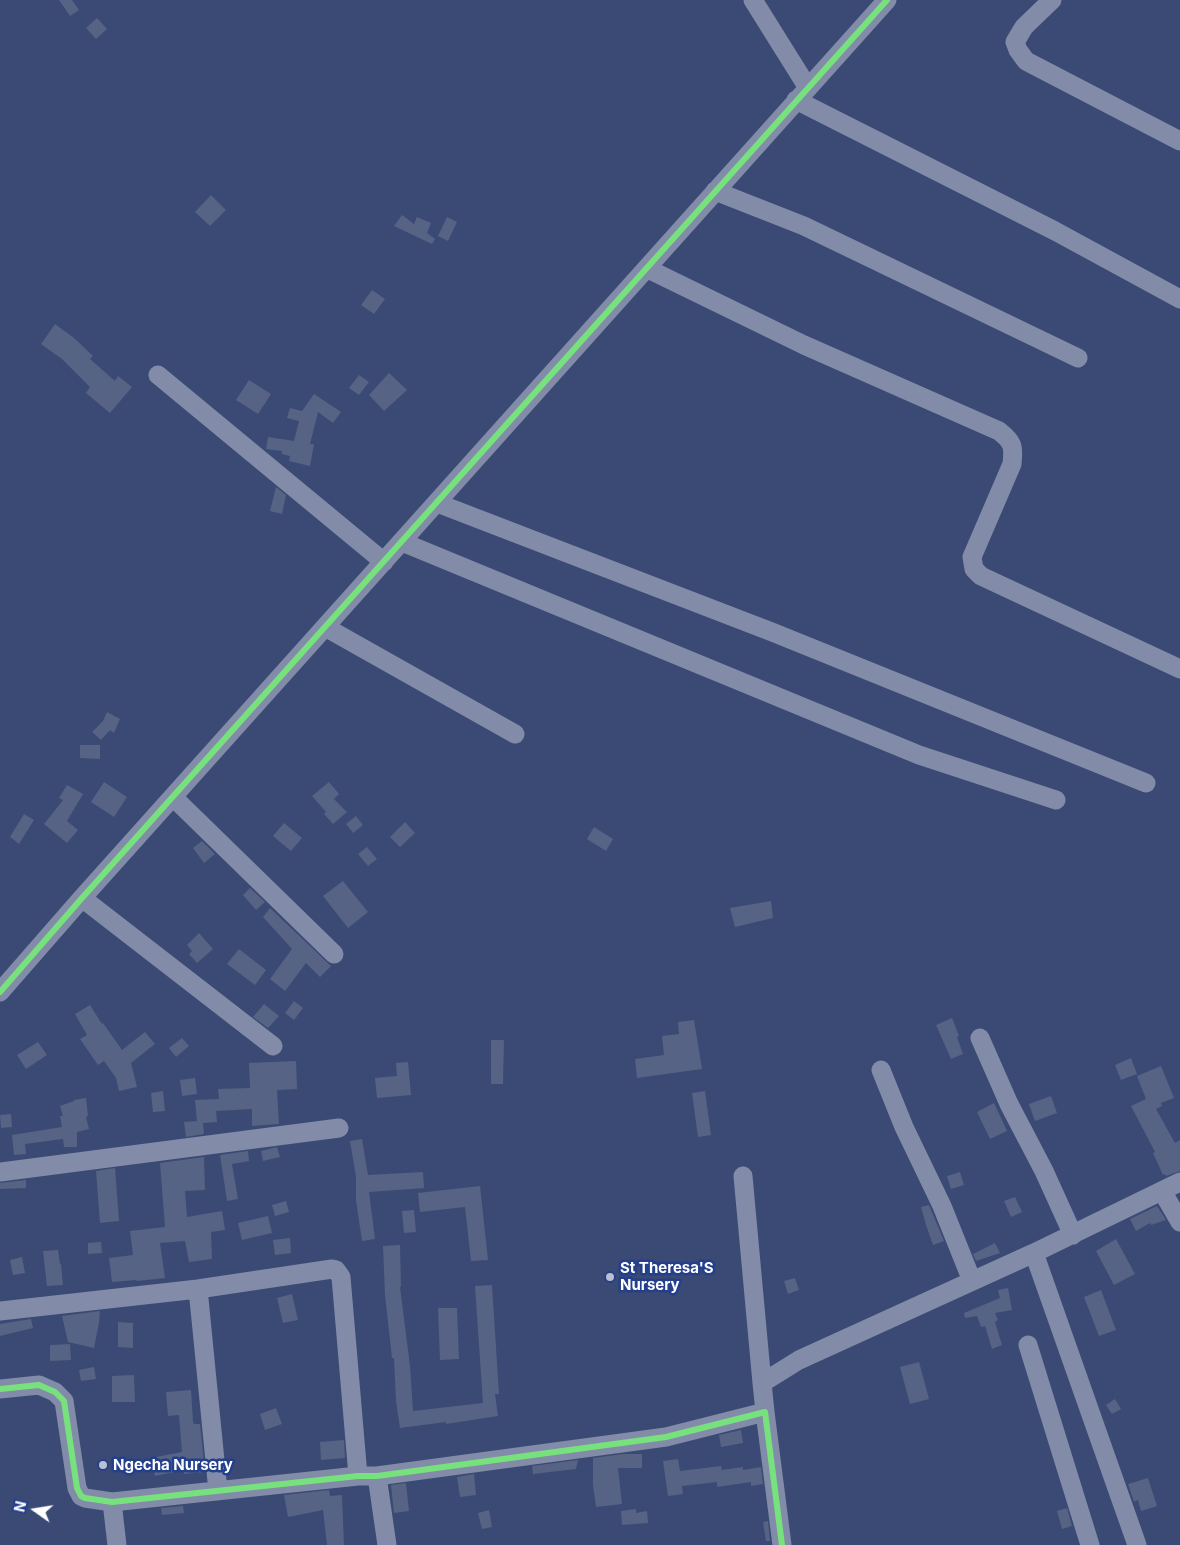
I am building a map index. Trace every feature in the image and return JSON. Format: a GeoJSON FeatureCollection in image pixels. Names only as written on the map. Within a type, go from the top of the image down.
{"type":"FeatureCollection","features":[{"type":"Feature","properties":{"kind":"street"},"geometry":{"type":"LineString","coordinates":[[753,0],[802,94],[1180,299]]}},
{"type":"Feature","properties":{"kind":"street"},"geometry":{"type":"LineString","coordinates":[[0,992],[82,898],[648,269],[715,191],[887,0]]}},
{"type":"Feature","properties":{"kind":"street"},"geometry":{"type":"LineString","coordinates":[[1052,0],[1024,28],[1015,42],[1026,61],[1180,141]]}},
{"type":"Feature","properties":{"kind":"street"},"geometry":{"type":"LineString","coordinates":[[715,191],[804,226],[1078,358]]}},
{"type":"Feature","properties":{"kind":"street"},"geometry":{"type":"LineString","coordinates":[[648,269],[804,344],[999,431],[1010,440],[1013,453],[1012,464],[972,557],[974,569],[981,576],[1180,669]]}},
{"type":"Feature","properties":{"kind":"street"},"geometry":{"type":"LineString","coordinates":[[158,375],[384,562]]}},
{"type":"Feature","properties":{"kind":"street"},"geometry":{"type":"LineString","coordinates":[[437,503],[772,632],[1146,783]]}},
{"type":"Feature","properties":{"kind":"street"},"geometry":{"type":"LineString","coordinates":[[402,542],[918,755],[1056,800]]}},
{"type":"Feature","properties":{"kind":"street"},"geometry":{"type":"LineString","coordinates":[[325,627],[515,734]]}},
{"type":"Feature","properties":{"kind":"street"},"geometry":{"type":"LineString","coordinates":[[173,797],[334,954]]}},
{"type":"Feature","properties":{"kind":"street"},"geometry":{"type":"LineString","coordinates":[[82,898],[273,1046]]}},
{"type":"Feature","properties":{"kind":"street"},"geometry":{"type":"LineString","coordinates":[[980,1038],[1009,1104],[1044,1171],[1073,1235]]}},
{"type":"Feature","properties":{"kind":"street"},"geometry":{"type":"LineString","coordinates":[[881,1070],[904,1127],[942,1206],[972,1281]]}},
{"type":"Feature","properties":{"kind":"street"},"geometry":{"type":"LineString","coordinates":[[0,1172],[339,1128]]}},
{"type":"Feature","properties":{"kind":"street"},"geometry":{"type":"LineString","coordinates":[[743,1176],[762,1384],[782,1545]]}},
{"type":"Feature","properties":{"kind":"street"},"geometry":{"type":"LineString","coordinates":[[762,1384],[799,1360],[1073,1235],[1180,1182]]}},
{"type":"Feature","properties":{"kind":"street"},"geometry":{"type":"LineString","coordinates":[[1162,1191],[1180,1222]]}},
{"type":"Feature","properties":{"kind":"street"},"geometry":{"type":"LineString","coordinates":[[1034,1253],[1137,1545]]}},
{"type":"Feature","properties":{"kind":"street"},"geometry":{"type":"LineString","coordinates":[[0,1311],[336,1270],[341,1278],[358,1476]]}},
{"type":"Feature","properties":{"kind":"street"},"geometry":{"type":"LineString","coordinates":[[198,1288],[218,1491]]}},
{"type":"Feature","properties":{"kind":"street"},"geometry":{"type":"LineString","coordinates":[[1028,1345],[1090,1545]]}},
{"type":"Feature","properties":{"kind":"street"},"geometry":{"type":"LineString","coordinates":[[0,1389],[40,1386],[55,1392],[64,1401],[77,1488],[81,1496],[85,1498],[112,1502],[358,1476],[377,1476],[666,1437],[765,1412]]}},
{"type":"Feature","properties":{"kind":"street"},"geometry":{"type":"LineString","coordinates":[[377,1476],[387,1545]]}},
{"type":"Feature","properties":{"kind":"street"},"geometry":{"type":"LineString","coordinates":[[112,1502],[117,1545]]}},
{"type":"Feature","properties":{"kind":"building"},"geometry":{"type":"Polygon","coordinates":[[[59,0],[72,0],[79,10],[70,16],[59,0]]]}},
{"type":"Feature","properties":{"kind":"building"},"geometry":{"type":"Polygon","coordinates":[[[97,18],[107,29],[96,39],[86,28],[97,18]]]}},
{"type":"Feature","properties":{"kind":"building"},"geometry":{"type":"Polygon","coordinates":[[[211,195],[226,210],[210,226],[195,212],[211,195]]]}},
{"type":"Feature","properties":{"kind":"building"},"geometry":{"type":"Polygon","coordinates":[[[402,215],[414,224],[417,217],[431,223],[427,233],[435,239],[432,244],[394,226],[402,215]]]}},
{"type":"Feature","properties":{"kind":"building"},"geometry":{"type":"Polygon","coordinates":[[[447,217],[457,222],[448,241],[438,236],[447,217]]]}},
{"type":"Feature","properties":{"kind":"building"},"geometry":{"type":"Polygon","coordinates":[[[372,290],[385,299],[374,314],[361,305],[372,290]]]}},
{"type":"Feature","properties":{"kind":"building"},"geometry":{"type":"Polygon","coordinates":[[[55,324],[74,338],[93,356],[90,359],[115,381],[118,376],[132,387],[110,413],[86,393],[90,387],[62,359],[41,344],[55,324]]]}},
{"type":"Feature","properties":{"kind":"building"},"geometry":{"type":"Polygon","coordinates":[[[389,373],[407,390],[384,411],[369,395],[389,373]]]}},
{"type":"Feature","properties":{"kind":"building"},"geometry":{"type":"Polygon","coordinates":[[[359,375],[369,382],[359,395],[349,388],[359,375]]]}},
{"type":"Feature","properties":{"kind":"building"},"geometry":{"type":"Polygon","coordinates":[[[249,380],[271,394],[258,414],[236,400],[249,380]]]}},
{"type":"Feature","properties":{"kind":"building"},"geometry":{"type":"Polygon","coordinates":[[[314,394],[341,412],[333,423],[318,412],[310,444],[314,444],[310,466],[289,461],[290,456],[282,454],[282,451],[266,449],[268,437],[294,441],[299,421],[287,418],[290,408],[302,411],[314,394]]]}},
{"type":"Feature","properties":{"kind":"building"},"geometry":{"type":"Polygon","coordinates":[[[276,487],[286,495],[282,514],[270,511],[276,487]]]}},
{"type":"Feature","properties":{"kind":"building"},"geometry":{"type":"Polygon","coordinates":[[[107,712],[120,719],[114,733],[110,730],[101,740],[92,732],[103,721],[107,712]]]}},
{"type":"Feature","properties":{"kind":"building"},"geometry":{"type":"Polygon","coordinates":[[[80,745],[100,745],[100,759],[80,758],[80,745]]]}},
{"type":"Feature","properties":{"kind":"building"},"geometry":{"type":"Polygon","coordinates":[[[104,782],[127,797],[114,817],[91,802],[104,782]]]}},
{"type":"Feature","properties":{"kind":"building"},"geometry":{"type":"Polygon","coordinates":[[[329,782],[339,794],[334,799],[347,812],[333,824],[324,814],[326,812],[312,796],[329,782]]]}},
{"type":"Feature","properties":{"kind":"building"},"geometry":{"type":"Polygon","coordinates":[[[67,785],[83,794],[67,821],[78,830],[67,843],[44,824],[63,800],[59,798],[67,785]]]}},
{"type":"Feature","properties":{"kind":"building"},"geometry":{"type":"Polygon","coordinates":[[[24,814],[34,820],[19,844],[10,837],[24,814]]]}},
{"type":"Feature","properties":{"kind":"building"},"geometry":{"type":"Polygon","coordinates":[[[356,816],[363,825],[353,833],[346,824],[356,816]]]}},
{"type":"Feature","properties":{"kind":"building"},"geometry":{"type":"Polygon","coordinates":[[[405,822],[415,833],[400,847],[390,837],[405,822]]]}},
{"type":"Feature","properties":{"kind":"building"},"geometry":{"type":"Polygon","coordinates":[[[284,823],[302,838],[291,851],[273,836],[284,823]]]}},
{"type":"Feature","properties":{"kind":"building"},"geometry":{"type":"Polygon","coordinates":[[[594,827],[613,839],[606,851],[587,839],[594,827]]]}},
{"type":"Feature","properties":{"kind":"building"},"geometry":{"type":"Polygon","coordinates":[[[202,841],[215,854],[204,863],[193,848],[202,841]]]}},
{"type":"Feature","properties":{"kind":"building"},"geometry":{"type":"Polygon","coordinates":[[[367,847],[377,859],[368,866],[358,854],[367,847]]]}},
{"type":"Feature","properties":{"kind":"building"},"geometry":{"type":"Polygon","coordinates":[[[343,881],[368,912],[348,928],[323,896],[343,881]]]}},
{"type":"Feature","properties":{"kind":"building"},"geometry":{"type":"Polygon","coordinates":[[[250,888],[265,902],[256,910],[243,895],[250,888]]]}},
{"type":"Feature","properties":{"kind":"building"},"geometry":{"type":"Polygon","coordinates":[[[771,901],[773,918],[735,927],[730,908],[771,901]]]}},
{"type":"Feature","properties":{"kind":"building"},"geometry":{"type":"Polygon","coordinates":[[[270,908],[331,966],[320,977],[306,963],[285,991],[270,979],[292,949],[263,917],[270,908]]]}},
{"type":"Feature","properties":{"kind":"building"},"geometry":{"type":"Polygon","coordinates":[[[199,933],[213,949],[197,963],[189,954],[192,951],[187,945],[199,933]]]}},
{"type":"Feature","properties":{"kind":"building"},"geometry":{"type":"Polygon","coordinates":[[[239,949],[266,970],[255,985],[227,964],[239,949]]]}},
{"type":"Feature","properties":{"kind":"building"},"geometry":{"type":"Polygon","coordinates":[[[294,1001],[303,1008],[294,1020],[285,1013],[294,1001]]]}},
{"type":"Feature","properties":{"kind":"building"},"geometry":{"type":"Polygon","coordinates":[[[264,1004],[279,1016],[268,1028],[253,1017],[264,1004]]]}},
{"type":"Feature","properties":{"kind":"building"},"geometry":{"type":"Polygon","coordinates":[[[90,1005],[122,1050],[145,1032],[155,1044],[131,1063],[137,1087],[119,1091],[116,1078],[104,1061],[98,1065],[80,1039],[87,1035],[75,1014],[90,1005]]]}},
{"type":"Feature","properties":{"kind":"building"},"geometry":{"type":"Polygon","coordinates":[[[952,1018],[963,1054],[951,1059],[936,1025],[952,1018]]]}},
{"type":"Feature","properties":{"kind":"building"},"geometry":{"type":"Polygon","coordinates":[[[694,1020],[702,1069],[637,1078],[635,1059],[664,1055],[662,1036],[679,1034],[678,1022],[694,1020]]]}},
{"type":"Feature","properties":{"kind":"building"},"geometry":{"type":"Polygon","coordinates":[[[182,1038],[189,1046],[176,1057],[169,1048],[182,1038]]]}},
{"type":"Feature","properties":{"kind":"building"},"geometry":{"type":"Polygon","coordinates":[[[491,1040],[504,1040],[503,1084],[491,1084],[491,1040]]]}},
{"type":"Feature","properties":{"kind":"building"},"geometry":{"type":"Polygon","coordinates":[[[38,1042],[47,1055],[26,1069],[17,1055],[38,1042]]]}},
{"type":"Feature","properties":{"kind":"building"},"geometry":{"type":"Polygon","coordinates":[[[1131,1058],[1137,1074],[1121,1080],[1115,1065],[1131,1058]]]}},
{"type":"Feature","properties":{"kind":"building"},"geometry":{"type":"Polygon","coordinates":[[[296,1061],[297,1089],[277,1090],[279,1124],[252,1126],[252,1109],[216,1111],[217,1122],[203,1123],[204,1134],[186,1137],[184,1122],[197,1121],[195,1100],[219,1099],[218,1089],[250,1088],[249,1063],[296,1061]]]}},
{"type":"Feature","properties":{"kind":"building"},"geometry":{"type":"Polygon","coordinates":[[[408,1062],[411,1095],[377,1098],[375,1078],[397,1076],[396,1063],[408,1062]]]}},
{"type":"Feature","properties":{"kind":"building"},"geometry":{"type":"Polygon","coordinates":[[[1161,1066],[1174,1098],[1161,1103],[1162,1106],[1156,1109],[1175,1143],[1180,1140],[1180,1171],[1166,1176],[1165,1174],[1163,1175],[1153,1153],[1155,1152],[1131,1106],[1146,1099],[1137,1076],[1161,1066]]]}},
{"type":"Feature","properties":{"kind":"building"},"geometry":{"type":"Polygon","coordinates":[[[195,1078],[197,1094],[182,1096],[180,1080],[195,1078]]]}},
{"type":"Feature","properties":{"kind":"building"},"geometry":{"type":"Polygon","coordinates":[[[163,1091],[165,1111],[153,1112],[151,1093],[163,1091]]]}},
{"type":"Feature","properties":{"kind":"building"},"geometry":{"type":"Polygon","coordinates":[[[705,1091],[711,1135],[698,1137],[692,1093],[705,1091]]]}},
{"type":"Feature","properties":{"kind":"building"},"geometry":{"type":"Polygon","coordinates":[[[1051,1096],[1057,1113],[1035,1121],[1029,1104],[1051,1096]]]}},
{"type":"Feature","properties":{"kind":"building"},"geometry":{"type":"Polygon","coordinates":[[[86,1098],[88,1116],[86,1117],[89,1129],[77,1132],[77,1147],[64,1147],[63,1139],[25,1144],[26,1154],[14,1155],[12,1135],[62,1127],[60,1116],[63,1116],[60,1106],[74,1100],[86,1098]]]}},
{"type":"Feature","properties":{"kind":"building"},"geometry":{"type":"Polygon","coordinates":[[[994,1103],[1007,1131],[990,1139],[977,1112],[994,1103]]]}},
{"type":"Feature","properties":{"kind":"building"},"geometry":{"type":"Polygon","coordinates":[[[11,1114],[12,1127],[1,1128],[0,1115],[11,1114]]]}},
{"type":"Feature","properties":{"kind":"building"},"geometry":{"type":"Polygon","coordinates":[[[362,1139],[368,1175],[423,1172],[424,1188],[369,1192],[375,1239],[362,1241],[356,1200],[356,1177],[350,1141],[362,1139]]]}},
{"type":"Feature","properties":{"kind":"building"},"geometry":{"type":"Polygon","coordinates":[[[277,1147],[280,1157],[263,1161],[261,1151],[277,1147]]]}},
{"type":"Feature","properties":{"kind":"building"},"geometry":{"type":"Polygon","coordinates":[[[248,1151],[249,1161],[232,1164],[238,1199],[227,1201],[220,1155],[248,1151]]]}},
{"type":"Feature","properties":{"kind":"building"},"geometry":{"type":"Polygon","coordinates":[[[204,1157],[205,1190],[185,1191],[187,1217],[222,1211],[225,1230],[211,1232],[212,1259],[189,1262],[185,1241],[160,1243],[165,1278],[112,1282],[109,1258],[133,1255],[130,1231],[165,1227],[160,1163],[204,1157]]]}},
{"type":"Feature","properties":{"kind":"building"},"geometry":{"type":"Polygon","coordinates":[[[115,1168],[119,1221],[100,1223],[96,1171],[115,1168]]]}},
{"type":"Feature","properties":{"kind":"building"},"geometry":{"type":"Polygon","coordinates":[[[960,1172],[964,1185],[951,1189],[947,1176],[960,1172]]]}},
{"type":"Feature","properties":{"kind":"building"},"geometry":{"type":"Polygon","coordinates":[[[26,1180],[26,1188],[0,1189],[0,1183],[26,1180]]]}},
{"type":"Feature","properties":{"kind":"building"},"geometry":{"type":"Polygon","coordinates":[[[480,1186],[488,1260],[471,1261],[465,1207],[420,1212],[418,1193],[480,1186]]]}},
{"type":"Feature","properties":{"kind":"building"},"geometry":{"type":"Polygon","coordinates":[[[1015,1197],[1022,1212],[1011,1217],[1004,1201],[1015,1197]]]}},
{"type":"Feature","properties":{"kind":"building"},"geometry":{"type":"Polygon","coordinates":[[[286,1201],[289,1212],[275,1216],[272,1205],[286,1201]]]}},
{"type":"Feature","properties":{"kind":"building"},"geometry":{"type":"Polygon","coordinates":[[[929,1205],[944,1241],[933,1245],[921,1207],[929,1205]]]}},
{"type":"Feature","properties":{"kind":"building"},"geometry":{"type":"Polygon","coordinates":[[[1157,1206],[1166,1220],[1151,1225],[1150,1223],[1136,1231],[1130,1219],[1157,1206]]]}},
{"type":"Feature","properties":{"kind":"building"},"geometry":{"type":"Polygon","coordinates":[[[414,1210],[416,1232],[404,1233],[402,1211],[414,1210]]]}},
{"type":"Feature","properties":{"kind":"building"},"geometry":{"type":"Polygon","coordinates":[[[268,1216],[272,1233],[242,1240],[238,1223],[268,1216]]]}},
{"type":"Feature","properties":{"kind":"building"},"geometry":{"type":"Polygon","coordinates":[[[290,1238],[291,1253],[275,1255],[273,1240],[290,1238]]]}},
{"type":"Feature","properties":{"kind":"building"},"geometry":{"type":"Polygon","coordinates":[[[1116,1239],[1135,1274],[1114,1285],[1096,1251],[1116,1239]]]}},
{"type":"Feature","properties":{"kind":"building"},"geometry":{"type":"Polygon","coordinates":[[[101,1242],[102,1253],[88,1254],[88,1243],[101,1242]]]}},
{"type":"Feature","properties":{"kind":"building"},"geometry":{"type":"Polygon","coordinates":[[[995,1243],[1000,1253],[976,1261],[973,1254],[995,1243]]]}},
{"type":"Feature","properties":{"kind":"building"},"geometry":{"type":"Polygon","coordinates":[[[400,1245],[400,1287],[410,1366],[413,1411],[483,1403],[475,1286],[492,1285],[499,1394],[495,1394],[498,1416],[446,1424],[446,1422],[400,1428],[396,1401],[394,1358],[392,1358],[385,1295],[383,1246],[400,1245]]]}},
{"type":"Feature","properties":{"kind":"building"},"geometry":{"type":"Polygon","coordinates":[[[58,1250],[63,1285],[47,1286],[43,1251],[58,1250]]]}},
{"type":"Feature","properties":{"kind":"building"},"geometry":{"type":"Polygon","coordinates":[[[22,1257],[25,1273],[13,1275],[10,1260],[22,1257]]]}},
{"type":"Feature","properties":{"kind":"building"},"geometry":{"type":"Polygon","coordinates":[[[795,1278],[799,1290],[788,1294],[784,1281],[795,1278]]]}},
{"type":"Feature","properties":{"kind":"building"},"geometry":{"type":"Polygon","coordinates":[[[1008,1288],[1012,1310],[995,1313],[998,1320],[995,1322],[1002,1345],[992,1349],[985,1326],[981,1327],[977,1316],[965,1318],[964,1313],[1000,1298],[998,1290],[1008,1288]]]}},
{"type":"Feature","properties":{"kind":"building"},"geometry":{"type":"Polygon","coordinates":[[[1101,1290],[1116,1330],[1099,1336],[1084,1297],[1101,1290]]]}},
{"type":"Feature","properties":{"kind":"building"},"geometry":{"type":"Polygon","coordinates":[[[292,1294],[298,1320],[283,1323],[277,1298],[292,1294]]]}},
{"type":"Feature","properties":{"kind":"building"},"geometry":{"type":"Polygon","coordinates":[[[438,1308],[457,1308],[459,1359],[440,1360],[438,1308]]]}},
{"type":"Feature","properties":{"kind":"building"},"geometry":{"type":"Polygon","coordinates":[[[100,1311],[94,1348],[68,1342],[62,1316],[100,1311]]]}},
{"type":"Feature","properties":{"kind":"building"},"geometry":{"type":"Polygon","coordinates":[[[31,1319],[33,1328],[0,1336],[0,1324],[31,1319]]]}},
{"type":"Feature","properties":{"kind":"building"},"geometry":{"type":"Polygon","coordinates":[[[118,1322],[133,1323],[133,1348],[118,1347],[118,1322]]]}},
{"type":"Feature","properties":{"kind":"building"},"geometry":{"type":"Polygon","coordinates":[[[70,1344],[71,1360],[50,1361],[50,1345],[70,1344]]]}},
{"type":"Feature","properties":{"kind":"building"},"geometry":{"type":"Polygon","coordinates":[[[919,1362],[929,1399],[910,1404],[900,1367],[919,1362]]]}},
{"type":"Feature","properties":{"kind":"building"},"geometry":{"type":"Polygon","coordinates":[[[94,1367],[96,1379],[81,1381],[79,1370],[94,1367]]]}},
{"type":"Feature","properties":{"kind":"building"},"geometry":{"type":"Polygon","coordinates":[[[134,1375],[135,1402],[112,1402],[112,1376],[134,1375]]]}},
{"type":"Feature","properties":{"kind":"building"},"geometry":{"type":"Polygon","coordinates":[[[191,1390],[193,1422],[194,1424],[200,1424],[205,1472],[184,1474],[184,1470],[155,1476],[151,1458],[182,1452],[179,1415],[168,1416],[166,1392],[191,1390]]]}},
{"type":"Feature","properties":{"kind":"building"},"geometry":{"type":"Polygon","coordinates":[[[1115,1399],[1121,1409],[1112,1414],[1106,1405],[1115,1399]]]}},
{"type":"Feature","properties":{"kind":"building"},"geometry":{"type":"Polygon","coordinates":[[[276,1408],[282,1424],[265,1430],[260,1414],[276,1408]]]}},
{"type":"Feature","properties":{"kind":"building"},"geometry":{"type":"Polygon","coordinates":[[[741,1430],[743,1443],[721,1447],[719,1435],[741,1430]]]}},
{"type":"Feature","properties":{"kind":"building"},"geometry":{"type":"Polygon","coordinates":[[[344,1440],[345,1458],[321,1460],[320,1442],[344,1440]]]}},
{"type":"Feature","properties":{"kind":"building"},"geometry":{"type":"Polygon","coordinates":[[[623,1454],[642,1454],[642,1468],[618,1468],[622,1504],[596,1507],[593,1485],[593,1458],[623,1454]]]}},
{"type":"Feature","properties":{"kind":"building"},"geometry":{"type":"Polygon","coordinates":[[[678,1459],[680,1471],[721,1466],[722,1470],[743,1467],[743,1470],[761,1467],[763,1484],[751,1486],[751,1482],[717,1487],[717,1482],[682,1486],[683,1494],[668,1496],[663,1461],[678,1459]]]}},
{"type":"Feature","properties":{"kind":"building"},"geometry":{"type":"Polygon","coordinates":[[[578,1460],[576,1469],[533,1474],[532,1466],[578,1460]]]}},
{"type":"Feature","properties":{"kind":"building"},"geometry":{"type":"Polygon","coordinates":[[[474,1474],[476,1495],[460,1497],[457,1477],[474,1474]]]}},
{"type":"Feature","properties":{"kind":"building"},"geometry":{"type":"Polygon","coordinates":[[[1148,1478],[1157,1506],[1141,1511],[1138,1500],[1134,1502],[1128,1484],[1148,1478]]]}},
{"type":"Feature","properties":{"kind":"building"},"geometry":{"type":"Polygon","coordinates":[[[406,1483],[409,1511],[394,1513],[391,1485],[406,1483]]]}},
{"type":"Feature","properties":{"kind":"building"},"geometry":{"type":"Polygon","coordinates":[[[329,1490],[330,1496],[342,1495],[344,1545],[327,1545],[323,1510],[288,1517],[284,1495],[329,1490]]]}},
{"type":"Feature","properties":{"kind":"building"},"geometry":{"type":"Polygon","coordinates":[[[183,1506],[184,1513],[162,1515],[161,1508],[183,1506]]]}},
{"type":"Feature","properties":{"kind":"building"},"geometry":{"type":"Polygon","coordinates":[[[1067,1508],[1072,1526],[1062,1529],[1057,1511],[1067,1508]]]}},
{"type":"Feature","properties":{"kind":"building"},"geometry":{"type":"Polygon","coordinates":[[[636,1509],[636,1513],[647,1511],[648,1523],[622,1525],[621,1511],[636,1509]]]}},
{"type":"Feature","properties":{"kind":"building"},"geometry":{"type":"Polygon","coordinates":[[[489,1510],[492,1527],[482,1529],[478,1513],[489,1510]]]}},
{"type":"Feature","properties":{"kind":"building"},"geometry":{"type":"Polygon","coordinates":[[[768,1521],[770,1541],[766,1541],[763,1522],[768,1521]]]}},
{"type":"Feature","properties":{"kind":"cycle path"},"geometry":{"type":"LineString","coordinates":[[0,992],[82,898],[887,0]]}},
{"type":"Feature","properties":{"kind":"cycle path"},"geometry":{"type":"LineString","coordinates":[[0,1389],[39,1385],[55,1392],[64,1401],[77,1488],[81,1496],[85,1498],[112,1502],[358,1476],[377,1476],[666,1437],[765,1412],[782,1545]]}},
{"type":"Feature","properties":{"kind":"place","name":"St Theresa'S Nursery"},"geometry":{"type":"Point","coordinates":[610,1277]}},
{"type":"Feature","properties":{"kind":"place","name":"Ngecha Nursery"},"geometry":{"type":"Point","coordinates":[103,1465]}}]}
